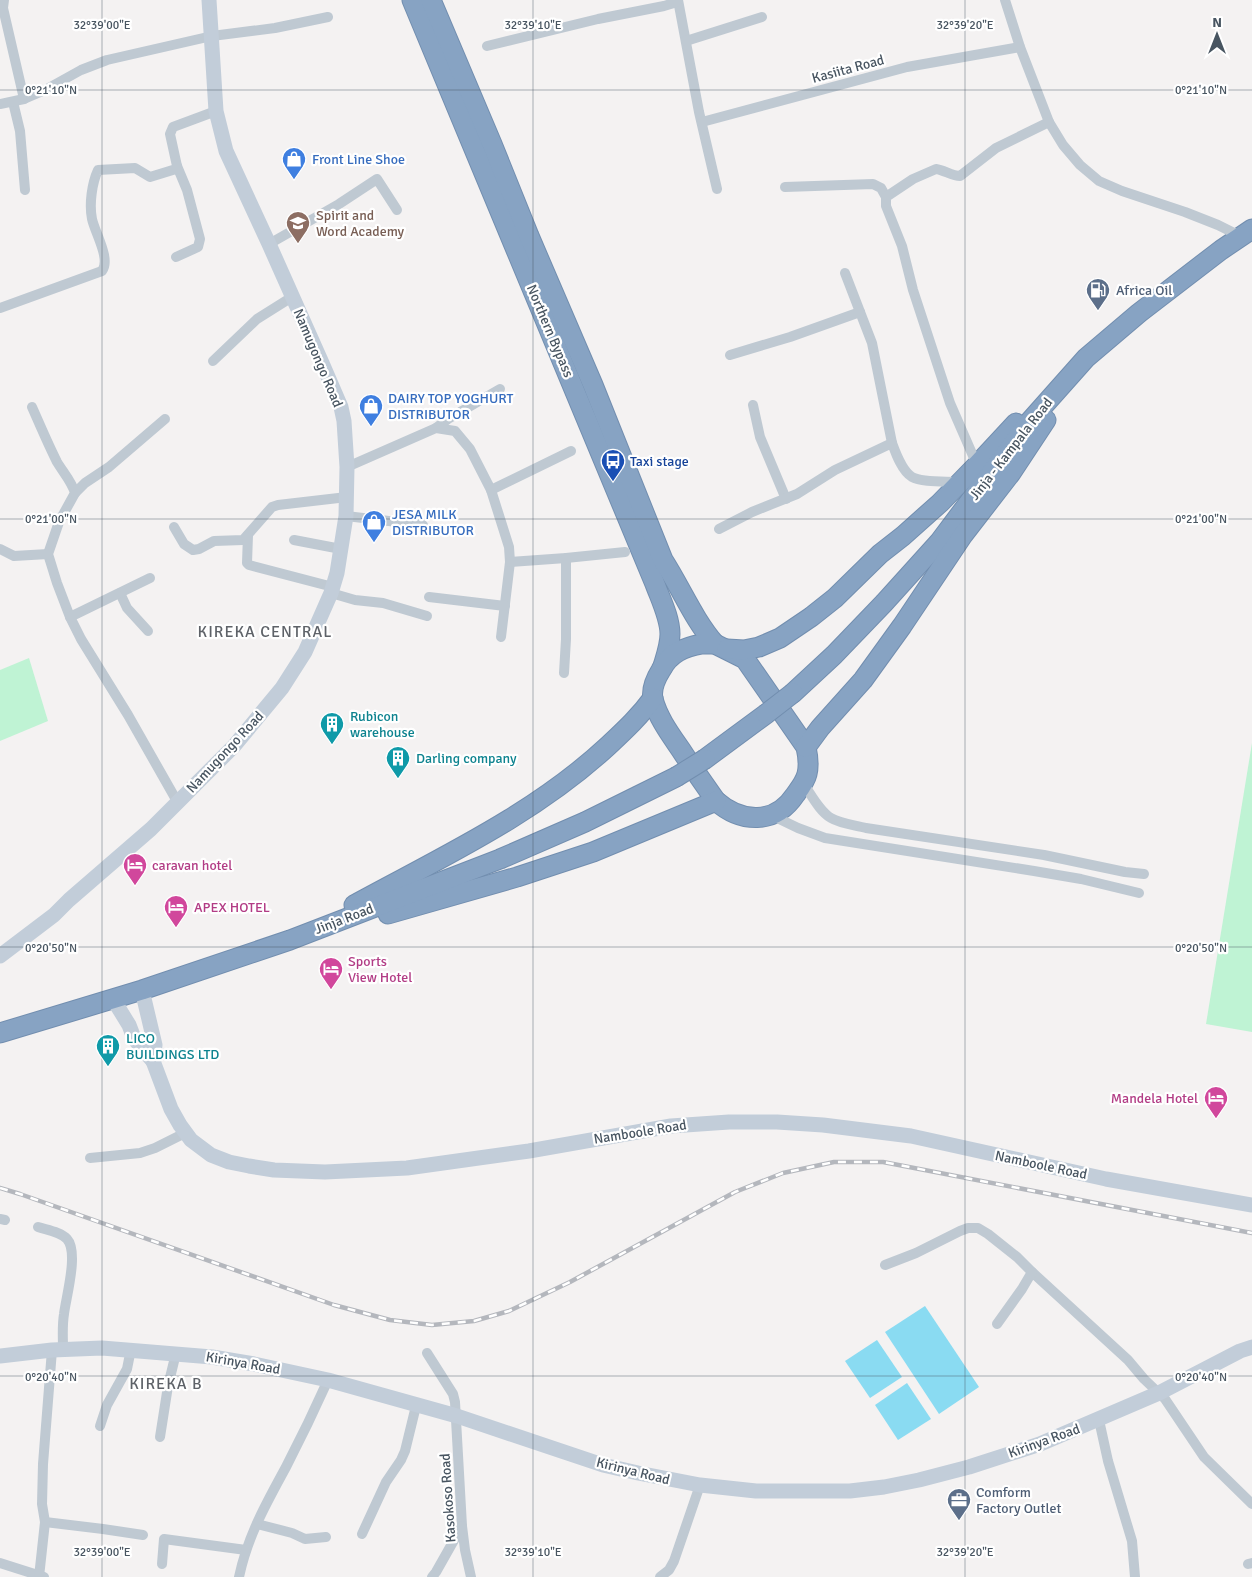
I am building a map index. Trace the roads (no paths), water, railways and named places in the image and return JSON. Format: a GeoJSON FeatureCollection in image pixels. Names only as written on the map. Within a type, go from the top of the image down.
{"type":"FeatureCollection","features":[{"type":"Feature","properties":{"kind":"highway","name":"Northern Bypass"},"geometry":{"type":"LineString","coordinates":[[412,0],[668,619],[670,633],[663,666]]}},
{"type":"Feature","properties":{"kind":"highway","name":"Northern Bypass"},"geometry":{"type":"LineString","coordinates":[[431,0],[593,385],[663,560],[701,626],[720,647]]}},
{"type":"Feature","properties":{"kind":"highway","name":"Jinja - Kampala Road"},"geometry":{"type":"LineString","coordinates":[[766,714],[793,693],[834,656],[878,610],[940,541],[1030,421],[1086,358],[1139,314],[1246,233]]}},
{"type":"Feature","properties":{"kind":"highway"},"geometry":{"type":"LineString","coordinates":[[720,647],[745,660],[806,748],[808,769],[803,783],[788,806],[772,815],[748,818],[725,809],[716,801],[661,720],[653,698],[654,687],[663,666],[675,652],[685,647],[702,644],[744,650],[759,647],[780,638],[811,617],[835,598],[880,554],[932,510],[1047,390],[1086,358]]}},
{"type":"Feature","properties":{"kind":"highway"},"geometry":{"type":"LineString","coordinates":[[806,748],[820,728],[863,680],[902,626],[963,535],[1011,474],[1086,358]]}},
{"type":"Feature","properties":{"kind":"highway"},"geometry":{"type":"LineString","coordinates":[[290,940],[522,811],[576,774],[640,715],[653,698]]}},
{"type":"Feature","properties":{"kind":"highway","name":"Jinja Road"},"geometry":{"type":"LineString","coordinates":[[0,1033],[142,990],[290,940],[500,859],[585,822],[676,777],[705,759],[766,714]]}},
{"type":"Feature","properties":{"kind":"highway"},"geometry":{"type":"LineString","coordinates":[[290,940],[354,924],[563,863],[716,801]]}},
{"type":"Feature","properties":{"kind":"main road","name":"Namugongo Road"},"geometry":{"type":"LineString","coordinates":[[0,956],[54,915],[150,830],[234,746],[282,688],[305,652],[332,590],[341,549],[346,516],[347,467],[344,421],[341,407],[226,151],[216,111],[209,0]]}},
{"type":"Feature","properties":{"kind":"main road","name":"Namboole Road"},"geometry":{"type":"LineString","coordinates":[[142,990],[155,1044],[154,1061],[171,1109],[185,1133],[211,1155],[249,1166],[274,1170],[325,1172],[407,1168],[529,1151],[671,1126],[729,1122],[777,1122],[823,1125],[911,1136],[1106,1180],[1252,1206]]}},
{"type":"Feature","properties":{"kind":"main road"},"geometry":{"type":"LineString","coordinates":[[113,999],[137,1042],[154,1061]]}},
{"type":"Feature","properties":{"kind":"main road","name":"Kirinya Road"},"geometry":{"type":"LineString","coordinates":[[0,1356],[57,1349],[102,1348],[212,1357],[328,1380],[457,1416],[603,1465],[656,1477],[700,1485],[756,1491],[850,1491],[884,1487],[968,1467],[1040,1444],[1159,1393],[1252,1346]]}},
{"type":"Feature","properties":{"kind":"street"},"geometry":{"type":"LineString","coordinates":[[4,0],[4,8],[24,99]]}},
{"type":"Feature","properties":{"kind":"street"},"geometry":{"type":"LineString","coordinates":[[678,0],[698,106],[717,189]]}},
{"type":"Feature","properties":{"kind":"street"},"geometry":{"type":"LineString","coordinates":[[487,46],[606,17],[674,4],[678,0]]}},
{"type":"Feature","properties":{"kind":"street"},"geometry":{"type":"LineString","coordinates":[[1005,0],[1020,47],[1049,122],[1063,145],[1080,165],[1099,180],[1122,191],[1246,233]]}},
{"type":"Feature","properties":{"kind":"street"},"geometry":{"type":"LineString","coordinates":[[0,104],[24,99],[81,70],[107,60],[212,36],[275,28],[328,17]]}},
{"type":"Feature","properties":{"kind":"street"},"geometry":{"type":"LineString","coordinates":[[686,41],[762,17]]}},
{"type":"Feature","properties":{"kind":"street","name":"Kasiita Road"},"geometry":{"type":"LineString","coordinates":[[702,122],[906,67],[1020,47]]}},
{"type":"Feature","properties":{"kind":"street"},"geometry":{"type":"LineString","coordinates":[[13,102],[20,131],[25,190]]}},
{"type":"Feature","properties":{"kind":"street"},"geometry":{"type":"LineString","coordinates":[[176,257],[198,247],[200,239],[187,190],[177,166],[170,134],[171,130],[216,111]]}},
{"type":"Feature","properties":{"kind":"street"},"geometry":{"type":"LineString","coordinates":[[886,197],[913,180],[936,169],[960,176],[996,148],[1049,122]]}},
{"type":"Feature","properties":{"kind":"street"},"geometry":{"type":"LineString","coordinates":[[0,308],[102,271],[105,262],[92,219],[94,178],[98,170],[135,168],[150,177],[176,169],[177,166]]}},
{"type":"Feature","properties":{"kind":"street"},"geometry":{"type":"LineString","coordinates":[[269,244],[339,204],[377,179],[397,210]]}},
{"type":"Feature","properties":{"kind":"street"},"geometry":{"type":"LineString","coordinates":[[785,187],[873,184],[881,188],[886,197],[886,206],[902,246],[913,290],[950,404],[977,465]]}},
{"type":"Feature","properties":{"kind":"street"},"geometry":{"type":"LineString","coordinates":[[845,273],[872,343],[892,443],[896,454],[907,473],[913,478],[960,482]]}},
{"type":"Feature","properties":{"kind":"street"},"geometry":{"type":"LineString","coordinates":[[213,361],[257,319],[292,297]]}},
{"type":"Feature","properties":{"kind":"street"},"geometry":{"type":"LineString","coordinates":[[730,355],[790,337],[860,312]]}},
{"type":"Feature","properties":{"kind":"street"},"geometry":{"type":"LineString","coordinates":[[347,467],[436,428],[500,388]]}},
{"type":"Feature","properties":{"kind":"street"},"geometry":{"type":"LineString","coordinates":[[753,405],[760,437],[786,499]]}},
{"type":"Feature","properties":{"kind":"street"},"geometry":{"type":"LineString","coordinates":[[32,407],[56,460],[73,486],[75,493]]}},
{"type":"Feature","properties":{"kind":"street"},"geometry":{"type":"LineString","coordinates":[[165,419],[109,467],[85,483],[75,493],[59,522],[48,554],[70,617],[81,639],[128,715],[178,803]]}},
{"type":"Feature","properties":{"kind":"street"},"geometry":{"type":"LineString","coordinates":[[436,428],[455,431],[470,449],[491,490],[509,547],[510,562],[501,637]]}},
{"type":"Feature","properties":{"kind":"street"},"geometry":{"type":"LineString","coordinates":[[719,529],[752,512],[797,494],[835,470],[892,443]]}},
{"type":"Feature","properties":{"kind":"street"},"geometry":{"type":"LineString","coordinates":[[491,490],[571,451]]}},
{"type":"Feature","properties":{"kind":"street"},"geometry":{"type":"LineString","coordinates":[[174,526],[184,544],[193,550],[214,541],[243,540],[272,507],[347,497]]}},
{"type":"Feature","properties":{"kind":"street"},"geometry":{"type":"LineString","coordinates":[[346,516],[423,525]]}},
{"type":"Feature","properties":{"kind":"street"},"geometry":{"type":"LineString","coordinates":[[248,535],[246,559],[249,565],[332,590],[355,600],[383,603],[427,616]]}},
{"type":"Feature","properties":{"kind":"street"},"geometry":{"type":"LineString","coordinates":[[294,540],[341,549]]}},
{"type":"Feature","properties":{"kind":"street"},"geometry":{"type":"LineString","coordinates":[[0,549],[14,556],[48,554]]}},
{"type":"Feature","properties":{"kind":"street"},"geometry":{"type":"LineString","coordinates":[[510,562],[625,552]]}},
{"type":"Feature","properties":{"kind":"street"},"geometry":{"type":"LineString","coordinates":[[564,673],[566,558]]}},
{"type":"Feature","properties":{"kind":"street"},"geometry":{"type":"LineString","coordinates":[[70,617],[150,578]]}},
{"type":"Feature","properties":{"kind":"street"},"geometry":{"type":"LineString","coordinates":[[120,593],[127,608],[148,631]]}},
{"type":"Feature","properties":{"kind":"street"},"geometry":{"type":"LineString","coordinates":[[429,597],[505,606]]}},
{"type":"Feature","properties":{"kind":"street"},"geometry":{"type":"LineString","coordinates":[[803,783],[824,812],[831,818],[844,823],[1044,855],[1125,872],[1144,874]]}},
{"type":"Feature","properties":{"kind":"street"},"geometry":{"type":"LineString","coordinates":[[772,815],[798,828],[825,838],[1034,871],[1139,893]]}},
{"type":"Feature","properties":{"kind":"street"},"geometry":{"type":"LineString","coordinates":[[90,1158],[140,1153],[155,1148],[185,1133]]}},
{"type":"Feature","properties":{"kind":"street"},"geometry":{"type":"LineString","coordinates":[[0,1562],[41,1576],[45,1522],[42,1504],[43,1464],[57,1349],[72,1268],[71,1249],[67,1239],[50,1230],[38,1228]]}},
{"type":"Feature","properties":{"kind":"street"},"geometry":{"type":"LineString","coordinates":[[885,1265],[968,1228],[978,1228],[988,1234],[1017,1257],[1128,1360],[1159,1393],[1204,1457],[1252,1504]]}},
{"type":"Feature","properties":{"kind":"street"},"geometry":{"type":"LineString","coordinates":[[996,1324],[1032,1272]]}},
{"type":"Feature","properties":{"kind":"street"},"geometry":{"type":"LineString","coordinates":[[100,1426],[107,1405],[127,1369],[131,1349]]}},
{"type":"Feature","properties":{"kind":"street"},"geometry":{"type":"LineString","coordinates":[[160,1437],[168,1386],[176,1353]]}},
{"type":"Feature","properties":{"kind":"street","name":"Kasokoso Road"},"geometry":{"type":"LineString","coordinates":[[427,1354],[454,1394],[457,1416],[462,1526],[471,1577]]}},
{"type":"Feature","properties":{"kind":"street"},"geometry":{"type":"LineString","coordinates":[[239,1577],[246,1550],[256,1524],[310,1420],[328,1380]]}},
{"type":"Feature","properties":{"kind":"street"},"geometry":{"type":"LineString","coordinates":[[362,1534],[386,1482],[405,1451],[416,1406]]}},
{"type":"Feature","properties":{"kind":"street"},"geometry":{"type":"LineString","coordinates":[[1099,1420],[1111,1471],[1132,1541],[1135,1577]]}},
{"type":"Feature","properties":{"kind":"street"},"geometry":{"type":"LineString","coordinates":[[660,1577],[669,1570],[674,1560],[700,1485]]}},
{"type":"Feature","properties":{"kind":"street"},"geometry":{"type":"LineString","coordinates":[[45,1522],[143,1535]]}},
{"type":"Feature","properties":{"kind":"street"},"geometry":{"type":"LineString","coordinates":[[256,1524],[292,1533],[305,1539],[326,1537]]}},
{"type":"Feature","properties":{"kind":"street"},"geometry":{"type":"LineString","coordinates":[[432,1577],[462,1526]]}},
{"type":"Feature","properties":{"kind":"street"},"geometry":{"type":"LineString","coordinates":[[162,1564],[164,1539],[246,1550]]}},
{"type":"Feature","properties":{"kind":"water"},"geometry":{"type":"Polygon","coordinates":[[[925,1306],[979,1387],[939,1414],[885,1332],[925,1306]]]}},
{"type":"Feature","properties":{"kind":"water"},"geometry":{"type":"Polygon","coordinates":[[[877,1340],[902,1377],[870,1398],[845,1361],[877,1340]]]}},
{"type":"Feature","properties":{"kind":"water"},"geometry":{"type":"Polygon","coordinates":[[[907,1383],[931,1419],[898,1440],[875,1405],[907,1383]]]}},
{"type":"Feature","properties":{"kind":"railway"},"geometry":{"type":"LineString","coordinates":[[0,1188],[334,1305],[390,1320],[432,1325],[474,1321],[509,1311],[570,1282],[735,1192],[783,1173],[834,1162],[883,1162],[1252,1233]]}},
{"type":"Feature","properties":{"kind":"place","name":"Front Line Shoe"},"geometry":{"type":"Point","coordinates":[294,180]}},
{"type":"Feature","properties":{"kind":"place","name":"Spirit and Word Academy"},"geometry":{"type":"Point","coordinates":[298,244]}},
{"type":"Feature","properties":{"kind":"place","name":"Africa Oil"},"geometry":{"type":"Point","coordinates":[1098,311]}},
{"type":"Feature","properties":{"kind":"place","name":"DAIRY TOP YOGHURT DISTRIBUTOR"},"geometry":{"type":"Point","coordinates":[371,427]}},
{"type":"Feature","properties":{"kind":"place","name":"Taxi stage"},"geometry":{"type":"Point","coordinates":[613,482]}},
{"type":"Feature","properties":{"kind":"place","name":"JESA MILK DISTRIBUTOR"},"geometry":{"type":"Point","coordinates":[374,543]}},
{"type":"Feature","properties":{"kind":"place","name":"Rubicon warehouse"},"geometry":{"type":"Point","coordinates":[332,745]}},
{"type":"Feature","properties":{"kind":"place","name":"Darling company"},"geometry":{"type":"Point","coordinates":[398,779]}},
{"type":"Feature","properties":{"kind":"place","name":"caravan hotel"},"geometry":{"type":"Point","coordinates":[135,886]}},
{"type":"Feature","properties":{"kind":"place","name":"APEX HOTEL"},"geometry":{"type":"Point","coordinates":[176,928]}},
{"type":"Feature","properties":{"kind":"place","name":"Sports View Hotel"},"geometry":{"type":"Point","coordinates":[331,990]}},
{"type":"Feature","properties":{"kind":"place","name":"LICO BUILDINGS LTD"},"geometry":{"type":"Point","coordinates":[108,1067]}},
{"type":"Feature","properties":{"kind":"place","name":"Mandela Hotel"},"geometry":{"type":"Point","coordinates":[1216,1119]}},
{"type":"Feature","properties":{"kind":"place","name":"Comform Factory Outlet"},"geometry":{"type":"Point","coordinates":[959,1521]}},
{"type":"Feature","properties":{"kind":"district","name":"KIREKA CENTRAL"},"geometry":{"type":"Point","coordinates":[265,632]}},
{"type":"Feature","properties":{"kind":"district","name":"KIREKA B"},"geometry":{"type":"Point","coordinates":[166,1384]}}]}
